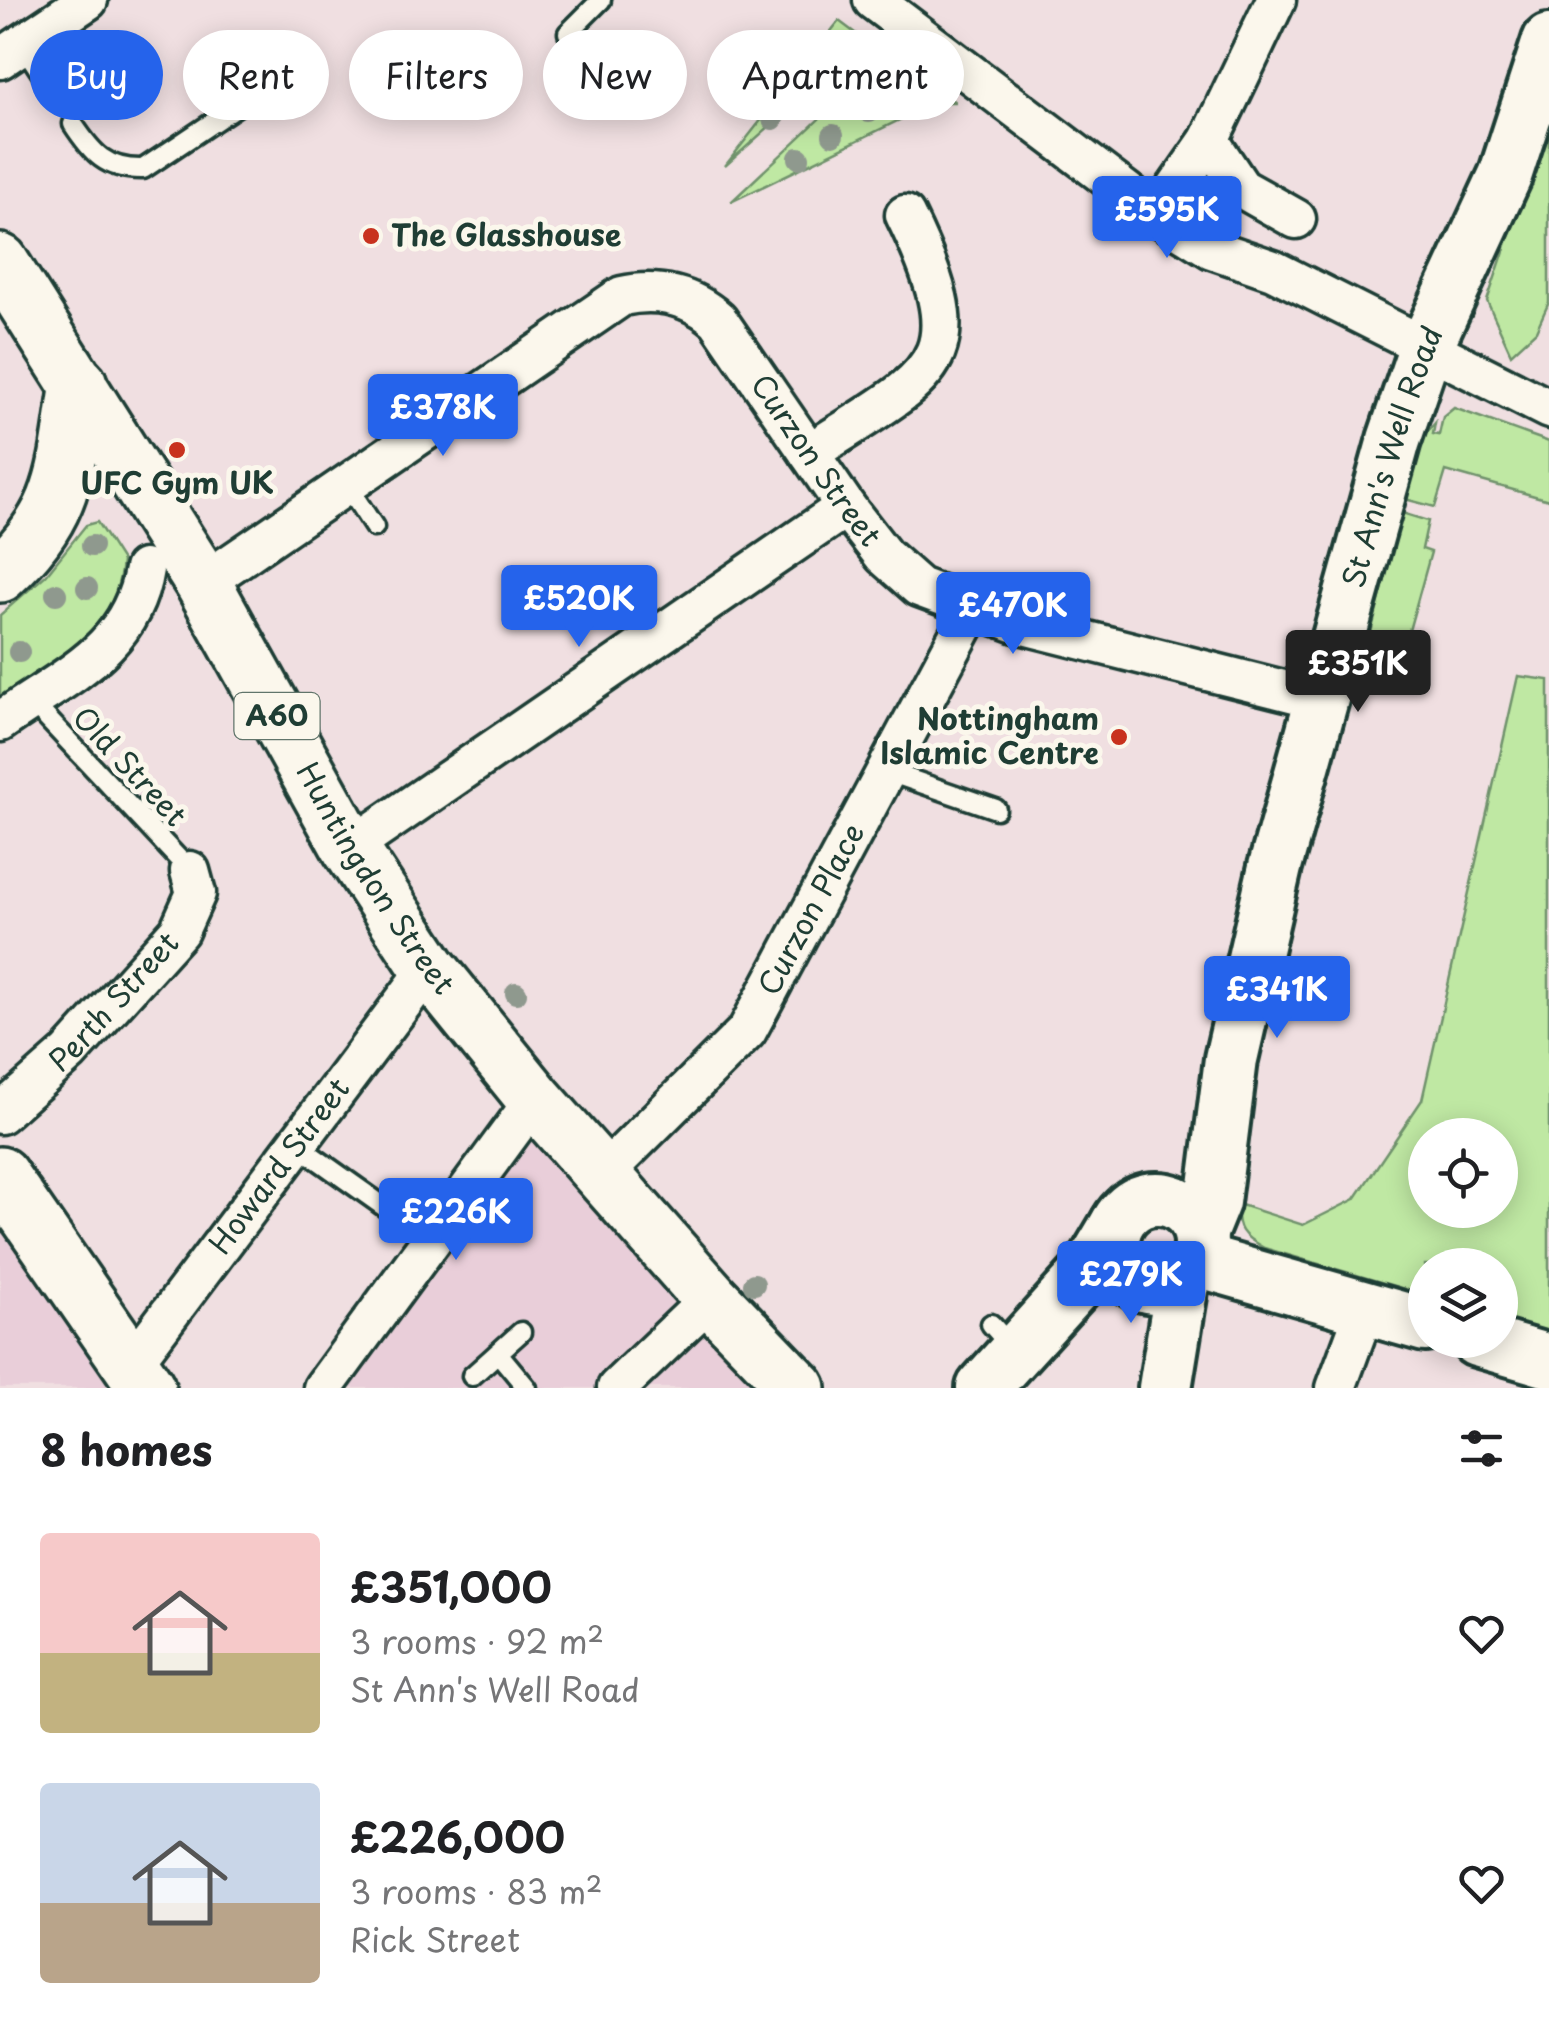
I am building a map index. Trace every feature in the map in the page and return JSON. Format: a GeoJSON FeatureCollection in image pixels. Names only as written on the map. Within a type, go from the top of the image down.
{"type":"FeatureCollection","features":[{"type":"Feature","properties":{"kind":"highway","name":"Huntingdon Street"},"geometry":{"type":"LineString","coordinates":[[0,262],[203,583],[350,848],[429,968],[534,1099],[711,1298],[798,1388]]}},
{"type":"Feature","properties":{"kind":"highway"},"geometry":{"type":"LineString","coordinates":[[0,574],[34,541],[62,492],[79,384]]}},
{"type":"Feature","properties":{"kind":"highway"},"geometry":{"type":"LineString","coordinates":[[0,1175],[139,1376]]}},
{"type":"Feature","properties":{"kind":"street"},"geometry":{"type":"LineString","coordinates":[[12,52],[88,0]]}},
{"type":"Feature","properties":{"kind":"street"},"geometry":{"type":"LineString","coordinates":[[873,0],[1157,215],[1212,249],[1273,270],[1549,409]]}},
{"type":"Feature","properties":{"kind":"street"},"geometry":{"type":"LineString","coordinates":[[1157,215],[1209,140],[1268,2]]}},
{"type":"Feature","properties":{"kind":"street","name":"St Ann's Well Road"},"geometry":{"type":"LineString","coordinates":[[1165,1388],[1193,1257],[1214,1202],[1231,1059],[1319,699],[1403,410],[1425,349],[1504,176],[1549,41]]}},
{"type":"Feature","properties":{"kind":"street"},"geometry":{"type":"LineString","coordinates":[[1209,140],[1241,188],[1296,219]]}},
{"type":"Feature","properties":{"kind":"street"},"geometry":{"type":"LineString","coordinates":[[809,452],[913,383],[933,360],[940,342],[941,298],[934,274],[905,216]]}},
{"type":"Feature","properties":{"kind":"street","name":"Curzon Street"},"geometry":{"type":"LineString","coordinates":[[346,484],[622,296],[678,296],[702,306],[718,320],[846,507],[904,575],[920,587],[1016,623],[1140,644],[1319,699]]}},
{"type":"Feature","properties":{"kind":"street"},"geometry":{"type":"LineString","coordinates":[[203,583],[346,484]]}},
{"type":"Feature","properties":{"kind":"street"},"geometry":{"type":"LineString","coordinates":[[350,848],[846,507]]}},
{"type":"Feature","properties":{"kind":"street"},"geometry":{"type":"LineString","coordinates":[[15,711],[110,646],[140,598],[144,569]]}},
{"type":"Feature","properties":{"kind":"street","name":"Curzon Place"},"geometry":{"type":"LineString","coordinates":[[602,1175],[674,1090],[748,1031],[801,911],[886,771],[974,607]]}},
{"type":"Feature","properties":{"kind":"street","name":"Perth Street"},"geometry":{"type":"LineString","coordinates":[[0,1114],[76,1061],[168,930],[191,910],[196,893],[190,871]]}},
{"type":"Feature","properties":{"kind":"street","name":"Howard Street"},"geometry":{"type":"LineString","coordinates":[[139,1376],[297,1146],[429,968]]}},
{"type":"Feature","properties":{"kind":"street","name":"St Ann's Well Road"},"geometry":{"type":"LineString","coordinates":[[1162,1199],[1192,1156],[1231,1059]]}},
{"type":"Feature","properties":{"kind":"street"},"geometry":{"type":"LineString","coordinates":[[322,1388],[534,1099]]}},
{"type":"Feature","properties":{"kind":"street"},"geometry":{"type":"LineString","coordinates":[[997,1355],[1089,1272],[1116,1224],[1135,1204],[1162,1199],[1186,1210],[1193,1257]]}},
{"type":"Feature","properties":{"kind":"street"},"geometry":{"type":"LineString","coordinates":[[1116,1224],[1114,1251],[1128,1276],[1156,1286],[1193,1257]]}},
{"type":"Feature","properties":{"kind":"street"},"geometry":{"type":"LineString","coordinates":[[1193,1257],[1408,1320]]}},
{"type":"Feature","properties":{"kind":"street"},"geometry":{"type":"LineString","coordinates":[[617,1388],[711,1298]]}},
{"type":"Feature","properties":{"kind":"street"},"geometry":{"type":"LineString","coordinates":[[1336,1388],[1366,1307]]}},
{"type":"Feature","properties":{"kind":"street"},"geometry":{"type":"LineString","coordinates":[[1518,1353],[1549,1362]]}},
{"type":"Feature","properties":{"kind":"lane"},"geometry":{"type":"LineString","coordinates":[[571,30],[600,0]]}},
{"type":"Feature","properties":{"kind":"lane"},"geometry":{"type":"LineString","coordinates":[[12,52],[30,71]]}},
{"type":"Feature","properties":{"kind":"lane"},"geometry":{"type":"LineString","coordinates":[[73,124],[101,161],[121,170],[143,169],[216,120]]}},
{"type":"Feature","properties":{"kind":"lane"},"geometry":{"type":"LineString","coordinates":[[346,484],[374,527]]}},
{"type":"Feature","properties":{"kind":"lane","name":"Old Street"},"geometry":{"type":"LineString","coordinates":[[15,711],[190,871]]}},
{"type":"Feature","properties":{"kind":"lane"},"geometry":{"type":"LineString","coordinates":[[886,771],[996,809]]}},
{"type":"Feature","properties":{"kind":"lane"},"geometry":{"type":"LineString","coordinates":[[297,1146],[430,1240]]}},
{"type":"Feature","properties":{"kind":"lane"},"geometry":{"type":"LineString","coordinates":[[472,1376],[522,1332]]}},
{"type":"Feature","properties":{"kind":"lane"},"geometry":{"type":"LineString","coordinates":[[498,1353],[528,1388]]}},
{"type":"Feature","properties":{"kind":"shaded area"},"geometry":{"type":"Polygon","coordinates":[[[537,1141],[765,1388],[343,1388],[522,1143],[537,1141]]]}},
{"type":"Feature","properties":{"kind":"shaded area"},"geometry":{"type":"Polygon","coordinates":[[[0,1216],[119,1388],[0,1388],[0,1216]]]}},
{"type":"Feature","properties":{"kind":"green space"},"geometry":{"type":"Polygon","coordinates":[[[839,21],[851,30],[832,30],[839,21]]]}},
{"type":"Feature","properties":{"kind":"green space"},"geometry":{"type":"Polygon","coordinates":[[[1549,118],[1549,302],[1536,331],[1511,354],[1487,301],[1549,118]]]}},
{"type":"Feature","properties":{"kind":"green space"},"geometry":{"type":"Polygon","coordinates":[[[761,120],[776,120],[725,166],[761,120]]]}},
{"type":"Feature","properties":{"kind":"green space"},"geometry":{"type":"Polygon","coordinates":[[[818,120],[899,120],[731,202],[818,120]]]}},
{"type":"Feature","properties":{"kind":"green space"},"geometry":{"type":"Polygon","coordinates":[[[1454,408],[1549,442],[1549,500],[1446,471],[1435,507],[1405,499],[1422,438],[1435,423],[1433,434],[1439,435],[1443,417],[1454,408]]]}},
{"type":"Feature","properties":{"kind":"green space"},"geometry":{"type":"Polygon","coordinates":[[[1402,513],[1428,521],[1422,549],[1431,552],[1403,652],[1368,644],[1402,513]]]}},
{"type":"Feature","properties":{"kind":"green space"},"geometry":{"type":"Polygon","coordinates":[[[97,522],[122,561],[118,586],[108,608],[79,646],[0,705],[0,615],[46,575],[86,525],[97,522]]]}},
{"type":"Feature","properties":{"kind":"green space"},"geometry":{"type":"Polygon","coordinates":[[[1518,676],[1549,680],[1549,1333],[1518,1324],[1518,1248],[1408,1248],[1408,1290],[1264,1248],[1242,1231],[1238,1204],[1303,1225],[1355,1199],[1408,1121],[1408,1228],[1518,1228],[1518,1118],[1410,1118],[1422,1100],[1518,676]]]}},
{"type":"Feature","properties":{"kind":"place","name":"The Glasshouse"},"geometry":{"type":"Point","coordinates":[371,236]}},
{"type":"Feature","properties":{"kind":"place","name":"UFC Gym UK"},"geometry":{"type":"Point","coordinates":[177,450]}},
{"type":"Feature","properties":{"kind":"place","name":"Nottingham Islamic Centre"},"geometry":{"type":"Point","coordinates":[1119,737]}}]}
